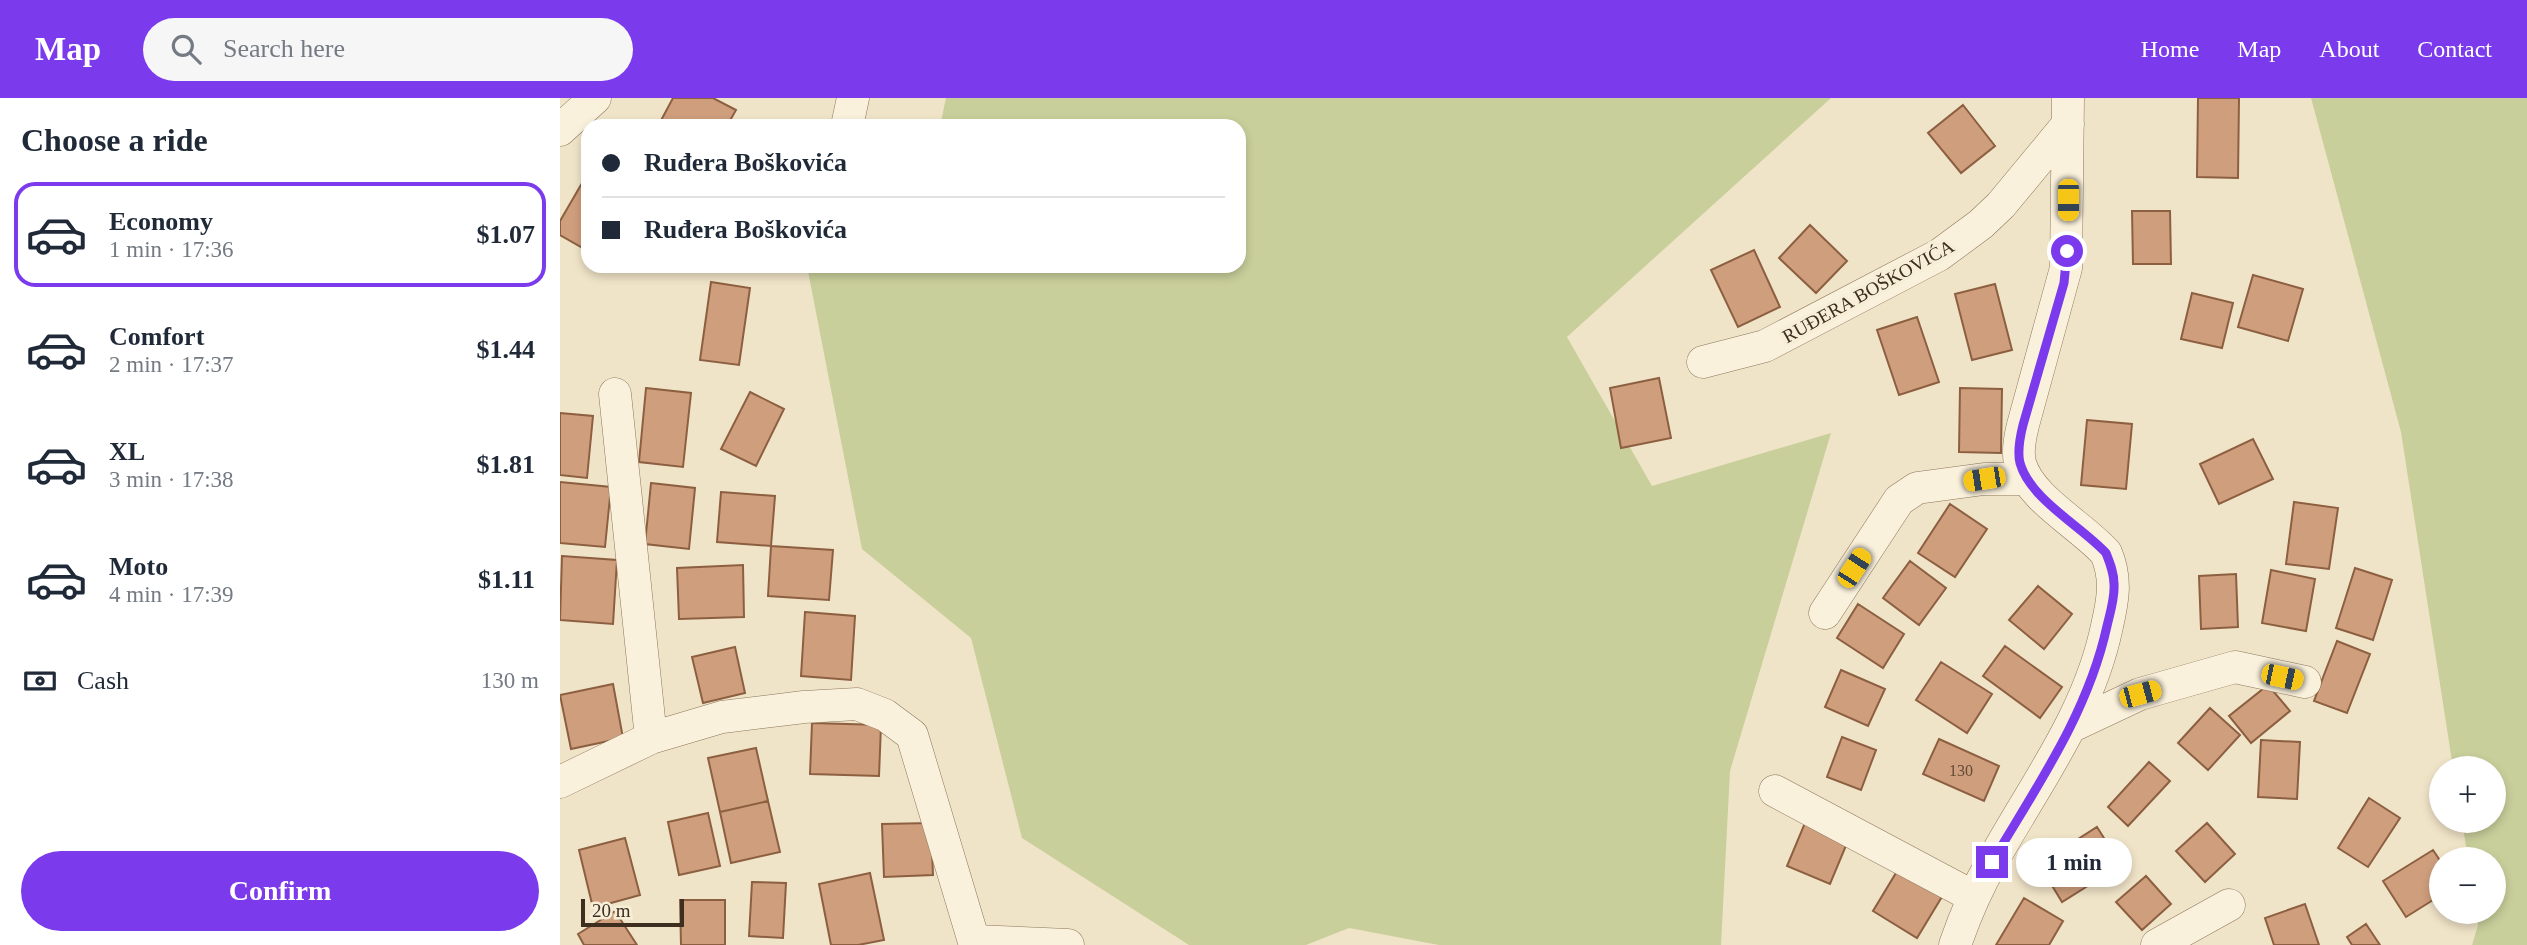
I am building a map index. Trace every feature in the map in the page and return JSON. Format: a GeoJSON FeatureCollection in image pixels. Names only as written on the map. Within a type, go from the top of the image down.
{"type":"FeatureCollection","features":[{"type":"Feature","properties":{"kind":"street"},"geometry":{"type":"LineString","coordinates":[[560,130],[595,98]]}},
{"type":"Feature","properties":{"kind":"street"},"geometry":{"type":"LineString","coordinates":[[848,119],[853,98]]}},
{"type":"Feature","properties":{"kind":"street","name":"RUĐERA BOŠKOVIĆA"},"geometry":{"type":"LineString","coordinates":[[1703,362],[1765,346],[1939,256],[2001,205],[2068,111]]}},
{"type":"Feature","properties":{"kind":"street","name":"RUĐERA BOŠKOVIĆA"},"geometry":{"type":"LineString","coordinates":[[2027,479],[2020,462],[2019,444],[2066,268],[2068,111]]}},
{"type":"Feature","properties":{"kind":"street"},"geometry":{"type":"LineString","coordinates":[[615,394],[651,738]]}},
{"type":"Feature","properties":{"kind":"street"},"geometry":{"type":"LineString","coordinates":[[1825,613],[1899,500],[1917,488],[1984,479],[2027,479],[2096,542],[2106,553],[2112,567],[2114,584],[2106,633],[2090,687],[2072,726],[1992,862],[1974,897],[1955,945]]}},
{"type":"Feature","properties":{"kind":"street"},"geometry":{"type":"LineString","coordinates":[[2072,726],[2140,694],[2235,667],[2305,682]]}},
{"type":"Feature","properties":{"kind":"street"},"geometry":{"type":"LineString","coordinates":[[560,782],[651,738],[722,718],[804,707],[857,704],[885,715],[912,735],[974,943],[1068,945]]}},
{"type":"Feature","properties":{"kind":"street"},"geometry":{"type":"LineString","coordinates":[[1775,791],[1974,897]]}},
{"type":"Feature","properties":{"kind":"street"},"geometry":{"type":"LineString","coordinates":[[2157,945],[2229,905]]}},
{"type":"Feature","properties":{"kind":"green space"},"geometry":{"type":"Polygon","coordinates":[[[946,98],[1831,98],[1567,337],[1652,486],[1831,433],[1730,771],[1721,945],[1439,945],[1349,928],[1306,945],[1189,945],[1022,838],[971,638],[862,549],[808,273],[1246,273],[1246,119],[942,119],[946,98]]]}},
{"type":"Feature","properties":{"kind":"green space"},"geometry":{"type":"Polygon","coordinates":[[[2311,98],[2527,98],[2527,945],[2472,945],[2478,924],[2506,924],[2506,847],[2466,847],[2464,833],[2506,833],[2506,756],[2451,756],[2401,432],[2311,98]]]}},
{"type":"Feature","properties":{"kind":"building"},"geometry":{"type":"Polygon","coordinates":[[[673,98],[713,98],[736,110],[731,119],[662,119],[673,98]]]}},
{"type":"Feature","properties":{"kind":"building"},"geometry":{"type":"Polygon","coordinates":[[[2198,98],[2239,98],[2238,178],[2197,177],[2198,98]]]}},
{"type":"Feature","properties":{"kind":"building"},"geometry":{"type":"Polygon","coordinates":[[[1963,105],[1995,146],[1961,173],[1928,133],[1963,105]]]}},
{"type":"Feature","properties":{"kind":"building"},"geometry":{"type":"Polygon","coordinates":[[[581,185],[581,247],[560,235],[560,221],[581,185]]]}},
{"type":"Feature","properties":{"kind":"building"},"geometry":{"type":"Polygon","coordinates":[[[2132,211],[2170,211],[2171,264],[2133,264],[2132,211]]]}},
{"type":"Feature","properties":{"kind":"building"},"geometry":{"type":"Polygon","coordinates":[[[1810,225],[1847,261],[1816,293],[1779,258],[1810,225]]]}},
{"type":"Feature","properties":{"kind":"building"},"geometry":{"type":"Polygon","coordinates":[[[1754,250],[1780,307],[1738,327],[1711,270],[1754,250]]]}},
{"type":"Feature","properties":{"kind":"building"},"geometry":{"type":"Polygon","coordinates":[[[2253,275],[2303,289],[2288,341],[2238,327],[2253,275]]]}},
{"type":"Feature","properties":{"kind":"building"},"geometry":{"type":"Polygon","coordinates":[[[711,282],[750,288],[739,365],[700,360],[711,282]]]}},
{"type":"Feature","properties":{"kind":"building"},"geometry":{"type":"Polygon","coordinates":[[[1995,284],[2012,350],[1972,360],[1955,294],[1995,284]]]}},
{"type":"Feature","properties":{"kind":"building"},"geometry":{"type":"Polygon","coordinates":[[[2192,293],[2233,303],[2222,348],[2181,339],[2192,293]]]}},
{"type":"Feature","properties":{"kind":"building"},"geometry":{"type":"Polygon","coordinates":[[[1917,317],[1939,382],[1899,395],[1877,330],[1917,317]]]}},
{"type":"Feature","properties":{"kind":"building"},"geometry":{"type":"Polygon","coordinates":[[[1659,378],[1671,438],[1621,448],[1610,388],[1659,378]]]}},
{"type":"Feature","properties":{"kind":"building"},"geometry":{"type":"Polygon","coordinates":[[[646,388],[691,393],[683,467],[639,462],[646,388]]]}},
{"type":"Feature","properties":{"kind":"building"},"geometry":{"type":"Polygon","coordinates":[[[1960,388],[2002,389],[2001,453],[1959,452],[1960,388]]]}},
{"type":"Feature","properties":{"kind":"building"},"geometry":{"type":"Polygon","coordinates":[[[750,392],[784,409],[756,466],[721,449],[750,392]]]}},
{"type":"Feature","properties":{"kind":"building"},"geometry":{"type":"Polygon","coordinates":[[[560,413],[593,416],[587,478],[560,475],[560,413]]]}},
{"type":"Feature","properties":{"kind":"building"},"geometry":{"type":"Polygon","coordinates":[[[2087,420],[2132,424],[2126,489],[2081,485],[2087,420]]]}},
{"type":"Feature","properties":{"kind":"building"},"geometry":{"type":"Polygon","coordinates":[[[2253,439],[2273,479],[2219,504],[2200,464],[2253,439]]]}},
{"type":"Feature","properties":{"kind":"building"},"geometry":{"type":"Polygon","coordinates":[[[560,482],[611,487],[605,547],[560,543],[560,482]]]}},
{"type":"Feature","properties":{"kind":"building"},"geometry":{"type":"Polygon","coordinates":[[[651,483],[695,488],[689,549],[645,544],[651,483]]]}},
{"type":"Feature","properties":{"kind":"building"},"geometry":{"type":"Polygon","coordinates":[[[721,492],[775,496],[771,546],[717,542],[721,492]]]}},
{"type":"Feature","properties":{"kind":"building"},"geometry":{"type":"Polygon","coordinates":[[[2294,502],[2338,508],[2329,569],[2286,564],[2294,502]]]}},
{"type":"Feature","properties":{"kind":"building"},"geometry":{"type":"Polygon","coordinates":[[[1950,504],[1987,529],[1955,577],[1918,553],[1950,504]]]}},
{"type":"Feature","properties":{"kind":"building"},"geometry":{"type":"Polygon","coordinates":[[[771,546],[833,550],[829,600],[768,596],[771,546]]]}},
{"type":"Feature","properties":{"kind":"building"},"geometry":{"type":"Polygon","coordinates":[[[562,556],[617,560],[613,624],[560,620],[562,556]]]}},
{"type":"Feature","properties":{"kind":"building"},"geometry":{"type":"Polygon","coordinates":[[[1910,561],[1946,588],[1919,625],[1883,598],[1910,561]]]}},
{"type":"Feature","properties":{"kind":"building"},"geometry":{"type":"Polygon","coordinates":[[[743,565],[744,617],[679,619],[677,568],[743,565]]]}},
{"type":"Feature","properties":{"kind":"building"},"geometry":{"type":"Polygon","coordinates":[[[2355,568],[2392,580],[2373,640],[2336,628],[2355,568]]]}},
{"type":"Feature","properties":{"kind":"building"},"geometry":{"type":"Polygon","coordinates":[[[2271,570],[2315,579],[2306,631],[2262,623],[2271,570]]]}},
{"type":"Feature","properties":{"kind":"building"},"geometry":{"type":"Polygon","coordinates":[[[2236,574],[2238,627],[2201,629],[2199,576],[2236,574]]]}},
{"type":"Feature","properties":{"kind":"building"},"geometry":{"type":"Polygon","coordinates":[[[2038,586],[2072,614],[2044,649],[2009,620],[2038,586]]]}},
{"type":"Feature","properties":{"kind":"building"},"geometry":{"type":"Polygon","coordinates":[[[1858,604],[1904,634],[1883,668],[1837,638],[1858,604]]]}},
{"type":"Feature","properties":{"kind":"building"},"geometry":{"type":"Polygon","coordinates":[[[805,612],[855,616],[851,680],[801,676],[805,612]]]}},
{"type":"Feature","properties":{"kind":"building"},"geometry":{"type":"Polygon","coordinates":[[[2337,641],[2370,654],[2347,713],[2314,701],[2337,641]]]}},
{"type":"Feature","properties":{"kind":"building"},"geometry":{"type":"Polygon","coordinates":[[[2005,646],[2062,687],[2040,718],[1983,676],[2005,646]]]}},
{"type":"Feature","properties":{"kind":"building"},"geometry":{"type":"Polygon","coordinates":[[[735,647],[745,693],[703,703],[692,657],[735,647]]]}},
{"type":"Feature","properties":{"kind":"building"},"geometry":{"type":"Polygon","coordinates":[[[1941,662],[1992,694],[1967,733],[1916,700],[1941,662]]]}},
{"type":"Feature","properties":{"kind":"building"},"geometry":{"type":"Polygon","coordinates":[[[1841,670],[1885,689],[1868,726],[1825,707],[1841,670]]]}},
{"type":"Feature","properties":{"kind":"building"},"geometry":{"type":"Polygon","coordinates":[[[613,684],[623,738],[571,749],[560,695],[613,684]]]}},
{"type":"Feature","properties":{"kind":"building"},"geometry":{"type":"Polygon","coordinates":[[[2268,685],[2290,711],[2251,743],[2229,716],[2268,685]]]}},
{"type":"Feature","properties":{"kind":"building"},"geometry":{"type":"Polygon","coordinates":[[[2210,708],[2240,735],[2208,770],[2178,743],[2210,708]]]}},
{"type":"Feature","properties":{"kind":"building"},"geometry":{"type":"Polygon","coordinates":[[[812,723],[881,725],[879,776],[810,774],[812,723]]]}},
{"type":"Feature","properties":{"kind":"building"},"geometry":{"type":"Polygon","coordinates":[[[1842,737],[1876,750],[1861,790],[1827,777],[1842,737]]]}},
{"type":"Feature","properties":{"kind":"building"},"geometry":{"type":"Polygon","coordinates":[[[1939,739],[1999,766],[1984,801],[1923,774],[1939,739]]]}},
{"type":"Feature","properties":{"kind":"building"},"geometry":{"type":"Polygon","coordinates":[[[2261,740],[2300,742],[2297,799],[2258,797],[2261,740]]]}},
{"type":"Feature","properties":{"kind":"building"},"geometry":{"type":"Polygon","coordinates":[[[756,748],[768,801],[720,812],[708,758],[756,748]]]}},
{"type":"Feature","properties":{"kind":"building"},"geometry":{"type":"Polygon","coordinates":[[[2149,762],[2170,781],[2128,826],[2108,807],[2149,762]]]}},
{"type":"Feature","properties":{"kind":"building"},"geometry":{"type":"Polygon","coordinates":[[[2369,798],[2400,818],[2368,867],[2338,848],[2369,798]]]}},
{"type":"Feature","properties":{"kind":"building"},"geometry":{"type":"Polygon","coordinates":[[[768,801],[780,852],[731,863],[720,812],[768,801]]]}},
{"type":"Feature","properties":{"kind":"building"},"geometry":{"type":"Polygon","coordinates":[[[708,813],[720,866],[679,875],[668,822],[708,813]]]}},
{"type":"Feature","properties":{"kind":"building"},"geometry":{"type":"Polygon","coordinates":[[[1807,818],[1850,836],[1830,884],[1787,866],[1807,818]]]}},
{"type":"Feature","properties":{"kind":"building"},"geometry":{"type":"Polygon","coordinates":[[[931,823],[933,875],[884,877],[882,824],[931,823]]]}},
{"type":"Feature","properties":{"kind":"building"},"geometry":{"type":"Polygon","coordinates":[[[2207,823],[2235,854],[2205,882],[2176,851],[2207,823]]]}},
{"type":"Feature","properties":{"kind":"building"},"geometry":{"type":"Polygon","coordinates":[[[2097,827],[2121,865],[2062,902],[2039,864],[2097,827]]]}},
{"type":"Feature","properties":{"kind":"building"},"geometry":{"type":"Polygon","coordinates":[[[625,838],[640,895],[593,908],[579,850],[625,838]]]}},
{"type":"Feature","properties":{"kind":"building"},"geometry":{"type":"Polygon","coordinates":[[[2429,852],[2429,903],[2406,917],[2383,881],[2429,852]]]}},
{"type":"Feature","properties":{"kind":"building"},"geometry":{"type":"Polygon","coordinates":[[[1899,868],[1943,895],[1917,938],[1873,911],[1899,868]]]}},
{"type":"Feature","properties":{"kind":"building"},"geometry":{"type":"Polygon","coordinates":[[[870,873],[884,940],[858,945],[831,945],[819,884],[870,873]]]}},
{"type":"Feature","properties":{"kind":"building"},"geometry":{"type":"Polygon","coordinates":[[[2146,876],[2171,904],[2142,930],[2116,902],[2146,876]]]}},
{"type":"Feature","properties":{"kind":"building"},"geometry":{"type":"Polygon","coordinates":[[[752,882],[786,883],[783,938],[749,936],[752,882]]]}},
{"type":"Feature","properties":{"kind":"building"},"geometry":{"type":"Polygon","coordinates":[[[2024,898],[2063,921],[2049,945],[1996,945],[2024,898]]]}},
{"type":"Feature","properties":{"kind":"building"},"geometry":{"type":"Polygon","coordinates":[[[680,900],[725,900],[725,945],[681,945],[680,900]]]}},
{"type":"Feature","properties":{"kind":"building"},"geometry":{"type":"Polygon","coordinates":[[[2305,904],[2319,945],[2274,945],[2265,918],[2305,904]]]}},
{"type":"Feature","properties":{"kind":"building"},"geometry":{"type":"Polygon","coordinates":[[[615,911],[637,945],[584,945],[578,934],[615,911]]]}},
{"type":"Feature","properties":{"kind":"building"},"geometry":{"type":"Polygon","coordinates":[[[2366,924],[2380,945],[2352,945],[2347,937],[2366,924]]]}},
{"type":"Feature","properties":{"kind":"route"},"geometry":{"type":"LineString","coordinates":[[1992,862],[2087,696],[2097,668],[2113,601],[2112,567],[2106,553],[2033,488],[2020,462],[2019,444],[2023,425],[2064,283],[2067,251]]}}]}
